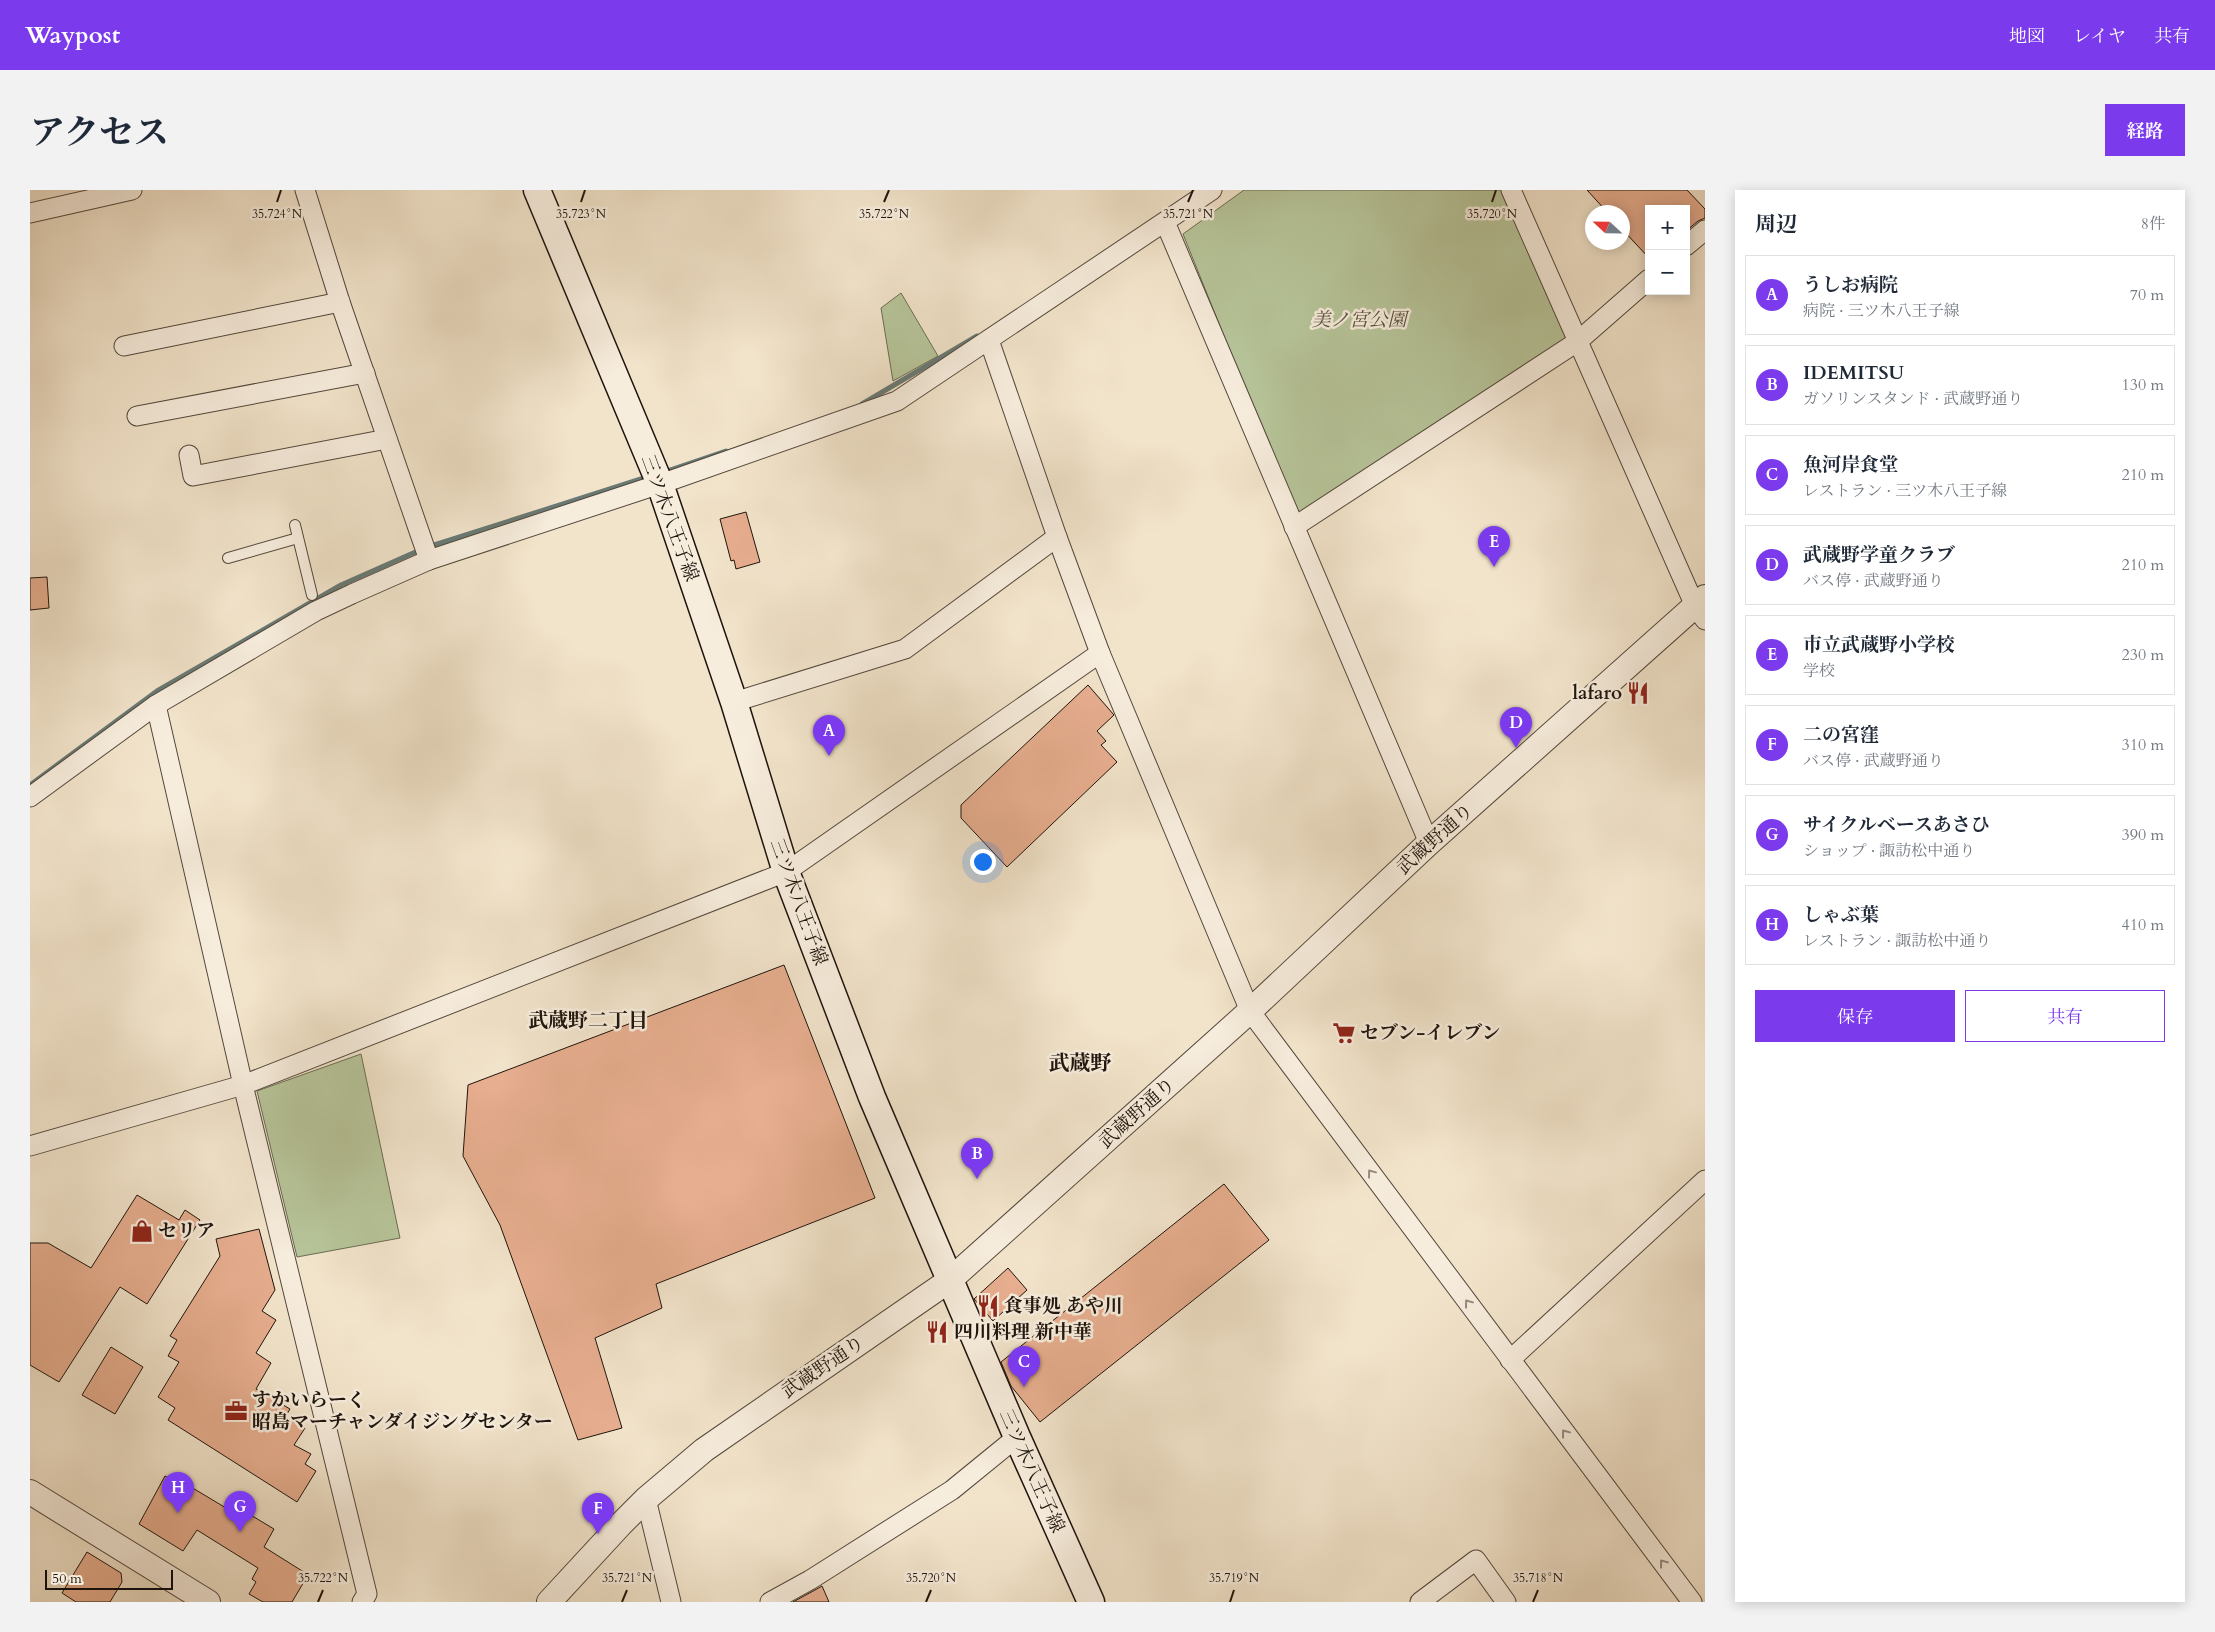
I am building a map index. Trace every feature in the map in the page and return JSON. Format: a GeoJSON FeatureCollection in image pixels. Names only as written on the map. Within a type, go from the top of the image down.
{"type":"FeatureCollection","features":[{"type":"Feature","properties":{"kind":"main road","name":"三ツ木八王子線"},"geometry":{"type":"LineString","coordinates":[[538,190],[660,484],[734,702],[786,872],[872,1097],[1017,1437],[1091,1602]]}},
{"type":"Feature","properties":{"kind":"street"},"geometry":{"type":"LineString","coordinates":[[30,213],[132,190]]}},
{"type":"Feature","properties":{"kind":"street"},"geometry":{"type":"LineString","coordinates":[[305,190],[340,302],[426,552]]}},
{"type":"Feature","properties":{"kind":"street"},"geometry":{"type":"LineString","coordinates":[[30,797],[156,706],[314,604],[426,552],[660,484],[898,401],[1212,190]]}},
{"type":"Feature","properties":{"kind":"street"},"geometry":{"type":"LineString","coordinates":[[1511,190],[1578,342],[1702,608]]}},
{"type":"Feature","properties":{"kind":"street"},"geometry":{"type":"LineString","coordinates":[[1165,222],[1429,844]]}},
{"type":"Feature","properties":{"kind":"street"},"geometry":{"type":"LineString","coordinates":[[1690,243],[1705,230]]}},
{"type":"Feature","properties":{"kind":"street"},"geometry":{"type":"LineString","coordinates":[[1294,527],[1578,342],[1645,283]]}},
{"type":"Feature","properties":{"kind":"street"},"geometry":{"type":"LineString","coordinates":[[124,346],[340,302]]}},
{"type":"Feature","properties":{"kind":"street"},"geometry":{"type":"LineString","coordinates":[[989,340],[1057,537],[1100,653],[1250,1011],[1692,1602]]}},
{"type":"Feature","properties":{"kind":"street"},"geometry":{"type":"LineString","coordinates":[[137,416],[364,373]]}},
{"type":"Feature","properties":{"kind":"street"},"geometry":{"type":"LineString","coordinates":[[189,455],[193,476],[387,439]]}},
{"type":"Feature","properties":{"kind":"street"},"geometry":{"type":"LineString","coordinates":[[734,702],[905,649],[1057,537]]}},
{"type":"Feature","properties":{"kind":"street","name":"武蔵野通り"},"geometry":{"type":"LineString","coordinates":[[549,1602],[646,1499],[704,1450],[950,1280],[1250,1011],[1429,844],[1702,608]]}},
{"type":"Feature","properties":{"kind":"street"},"geometry":{"type":"LineString","coordinates":[[30,1146],[243,1085],[786,872],[1100,653]]}},
{"type":"Feature","properties":{"kind":"street"},"geometry":{"type":"LineString","coordinates":[[156,706],[243,1085],[367,1594],[362,1602]]}},
{"type":"Feature","properties":{"kind":"street"},"geometry":{"type":"LineString","coordinates":[[1510,1360],[1705,1180]]}},
{"type":"Feature","properties":{"kind":"street"},"geometry":{"type":"LineString","coordinates":[[770,1602],[810,1580],[952,1490],[1017,1437]]}},
{"type":"Feature","properties":{"kind":"street"},"geometry":{"type":"LineString","coordinates":[[30,1492],[208,1602]]}},
{"type":"Feature","properties":{"kind":"street"},"geometry":{"type":"LineString","coordinates":[[646,1499],[671,1602]]}},
{"type":"Feature","properties":{"kind":"street"},"geometry":{"type":"LineString","coordinates":[[1420,1602],[1476,1560],[1506,1602]]}},
{"type":"Feature","properties":{"kind":"lane"},"geometry":{"type":"LineString","coordinates":[[295,525],[314,604]]}},
{"type":"Feature","properties":{"kind":"lane"},"geometry":{"type":"LineString","coordinates":[[228,558],[298,538]]}},
{"type":"Feature","properties":{"kind":"green space","name":"美ノ宮公園"},"geometry":{"type":"Polygon","coordinates":[[[1244,190],[1503,190],[1569,338],[1296,515],[1183,234],[1244,190]]]}},
{"type":"Feature","properties":{"kind":"green space"},"geometry":{"type":"Polygon","coordinates":[[[901,293],[938,356],[893,381],[881,308],[901,293]]]}},
{"type":"Feature","properties":{"kind":"green space"},"geometry":{"type":"Polygon","coordinates":[[[361,1054],[400,1238],[297,1257],[257,1091],[361,1054]]]}},
{"type":"Feature","properties":{"kind":"building"},"geometry":{"type":"Polygon","coordinates":[[[1587,190],[1687,190],[1705,209],[1705,218],[1690,228],[1690,205],[1645,205],[1645,254],[1630,238],[1630,205],[1601,205],[1587,190]]]}},
{"type":"Feature","properties":{"kind":"building"},"geometry":{"type":"Polygon","coordinates":[[[746,512],[760,562],[736,569],[734,560],[731,561],[720,519],[746,512]]]}},
{"type":"Feature","properties":{"kind":"building"},"geometry":{"type":"Polygon","coordinates":[[[47,577],[49,608],[30,610],[30,578],[47,577]]]}},
{"type":"Feature","properties":{"kind":"building"},"geometry":{"type":"Polygon","coordinates":[[[1088,685],[1114,715],[1097,731],[1106,741],[1101,745],[1117,762],[1007,867],[961,818],[961,805],[1088,685]]]}},
{"type":"Feature","properties":{"kind":"building"},"geometry":{"type":"Polygon","coordinates":[[[784,965],[875,1198],[656,1284],[662,1308],[595,1338],[622,1428],[578,1440],[500,1225],[463,1156],[468,1085],[784,965]]]}},
{"type":"Feature","properties":{"kind":"building"},"geometry":{"type":"Polygon","coordinates":[[[1224,1184],[1269,1240],[1040,1422],[1011,1386],[1001,1362],[1224,1184]]]}},
{"type":"Feature","properties":{"kind":"building"},"geometry":{"type":"Polygon","coordinates":[[[137,1195],[179,1220],[185,1210],[200,1220],[147,1304],[120,1287],[59,1382],[30,1365],[30,1243],[48,1243],[91,1268],[137,1195]]]}},
{"type":"Feature","properties":{"kind":"building"},"geometry":{"type":"Polygon","coordinates":[[[259,1229],[275,1290],[262,1311],[276,1320],[256,1353],[271,1363],[256,1389],[290,1409],[285,1417],[305,1428],[294,1445],[311,1454],[305,1464],[316,1471],[297,1502],[168,1420],[175,1408],[158,1397],[179,1362],[168,1356],[177,1340],[170,1336],[220,1256],[216,1239],[259,1229]]]}},
{"type":"Feature","properties":{"kind":"building"},"geometry":{"type":"Polygon","coordinates":[[[1008,1268],[1027,1290],[993,1321],[974,1299],[1008,1268]]]}},
{"type":"Feature","properties":{"kind":"building"},"geometry":{"type":"Polygon","coordinates":[[[111,1347],[143,1367],[115,1414],[82,1395],[111,1347]]]}},
{"type":"Feature","properties":{"kind":"building"},"geometry":{"type":"Polygon","coordinates":[[[171,1475],[226,1508],[229,1502],[274,1529],[264,1547],[307,1574],[292,1602],[263,1602],[249,1594],[256,1582],[252,1579],[258,1568],[197,1530],[183,1551],[139,1524],[165,1476],[169,1478],[171,1475]]]}},
{"type":"Feature","properties":{"kind":"building"},"geometry":{"type":"Polygon","coordinates":[[[87,1552],[121,1573],[122,1582],[110,1602],[76,1602],[62,1593],[87,1552]]]}},
{"type":"Feature","properties":{"kind":"building"},"geometry":{"type":"Polygon","coordinates":[[[822,1586],[829,1602],[793,1602],[815,1590],[822,1586]]]}},
{"type":"Feature","properties":{"kind":"waterway"},"geometry":{"type":"LineString","coordinates":[[862,404],[977,336]]}},
{"type":"Feature","properties":{"kind":"waterway"},"geometry":{"type":"LineString","coordinates":[[670,470],[726,451]]}},
{"type":"Feature","properties":{"kind":"waterway"},"geometry":{"type":"LineString","coordinates":[[428,547],[641,479]]}},
{"type":"Feature","properties":{"kind":"waterway"},"geometry":{"type":"LineString","coordinates":[[30,785],[157,691],[341,585],[420,550]]}},
{"type":"Feature","properties":{"kind":"place","name":"市立武蔵野小学校"},"geometry":{"type":"Point","coordinates":[1494,567]}},
{"type":"Feature","properties":{"kind":"place","name":"lafaro"},"geometry":{"type":"Point","coordinates":[1638,693]}},
{"type":"Feature","properties":{"kind":"place","name":"武蔵野学童クラブ"},"geometry":{"type":"Point","coordinates":[1516,748]}},
{"type":"Feature","properties":{"kind":"place","name":"うしお病院"},"geometry":{"type":"Point","coordinates":[829,756]}},
{"type":"Feature","properties":{"kind":"place","name":"セブン-イレブン"},"geometry":{"type":"Point","coordinates":[1344,1033]}},
{"type":"Feature","properties":{"kind":"place","name":"IDEMITSU"},"geometry":{"type":"Point","coordinates":[977,1179]}},
{"type":"Feature","properties":{"kind":"place","name":"セリア"},"geometry":{"type":"Point","coordinates":[142,1231]}},
{"type":"Feature","properties":{"kind":"place","name":"食事処 あや川"},"geometry":{"type":"Point","coordinates":[988,1306]}},
{"type":"Feature","properties":{"kind":"place","name":"四川料理 新中華"},"geometry":{"type":"Point","coordinates":[937,1332]}},
{"type":"Feature","properties":{"kind":"place","name":"魚河岸食堂"},"geometry":{"type":"Point","coordinates":[1024,1387]}},
{"type":"Feature","properties":{"kind":"place","name":"すかいらーく 昭島マーチャンダイジングセンター"},"geometry":{"type":"Point","coordinates":[236,1411]}},
{"type":"Feature","properties":{"kind":"place","name":"しゃぶ葉"},"geometry":{"type":"Point","coordinates":[178,1513]}},
{"type":"Feature","properties":{"kind":"place","name":"サイクルベースあさひ"},"geometry":{"type":"Point","coordinates":[240,1532]}},
{"type":"Feature","properties":{"kind":"place","name":"二の宮窪"},"geometry":{"type":"Point","coordinates":[598,1534]}},
{"type":"Feature","properties":{"kind":"district","name":"武蔵野二丁目"},"geometry":{"type":"Point","coordinates":[588,1020]}},
{"type":"Feature","properties":{"kind":"district","name":"武蔵野"},"geometry":{"type":"Point","coordinates":[1080,1063]}}]}
